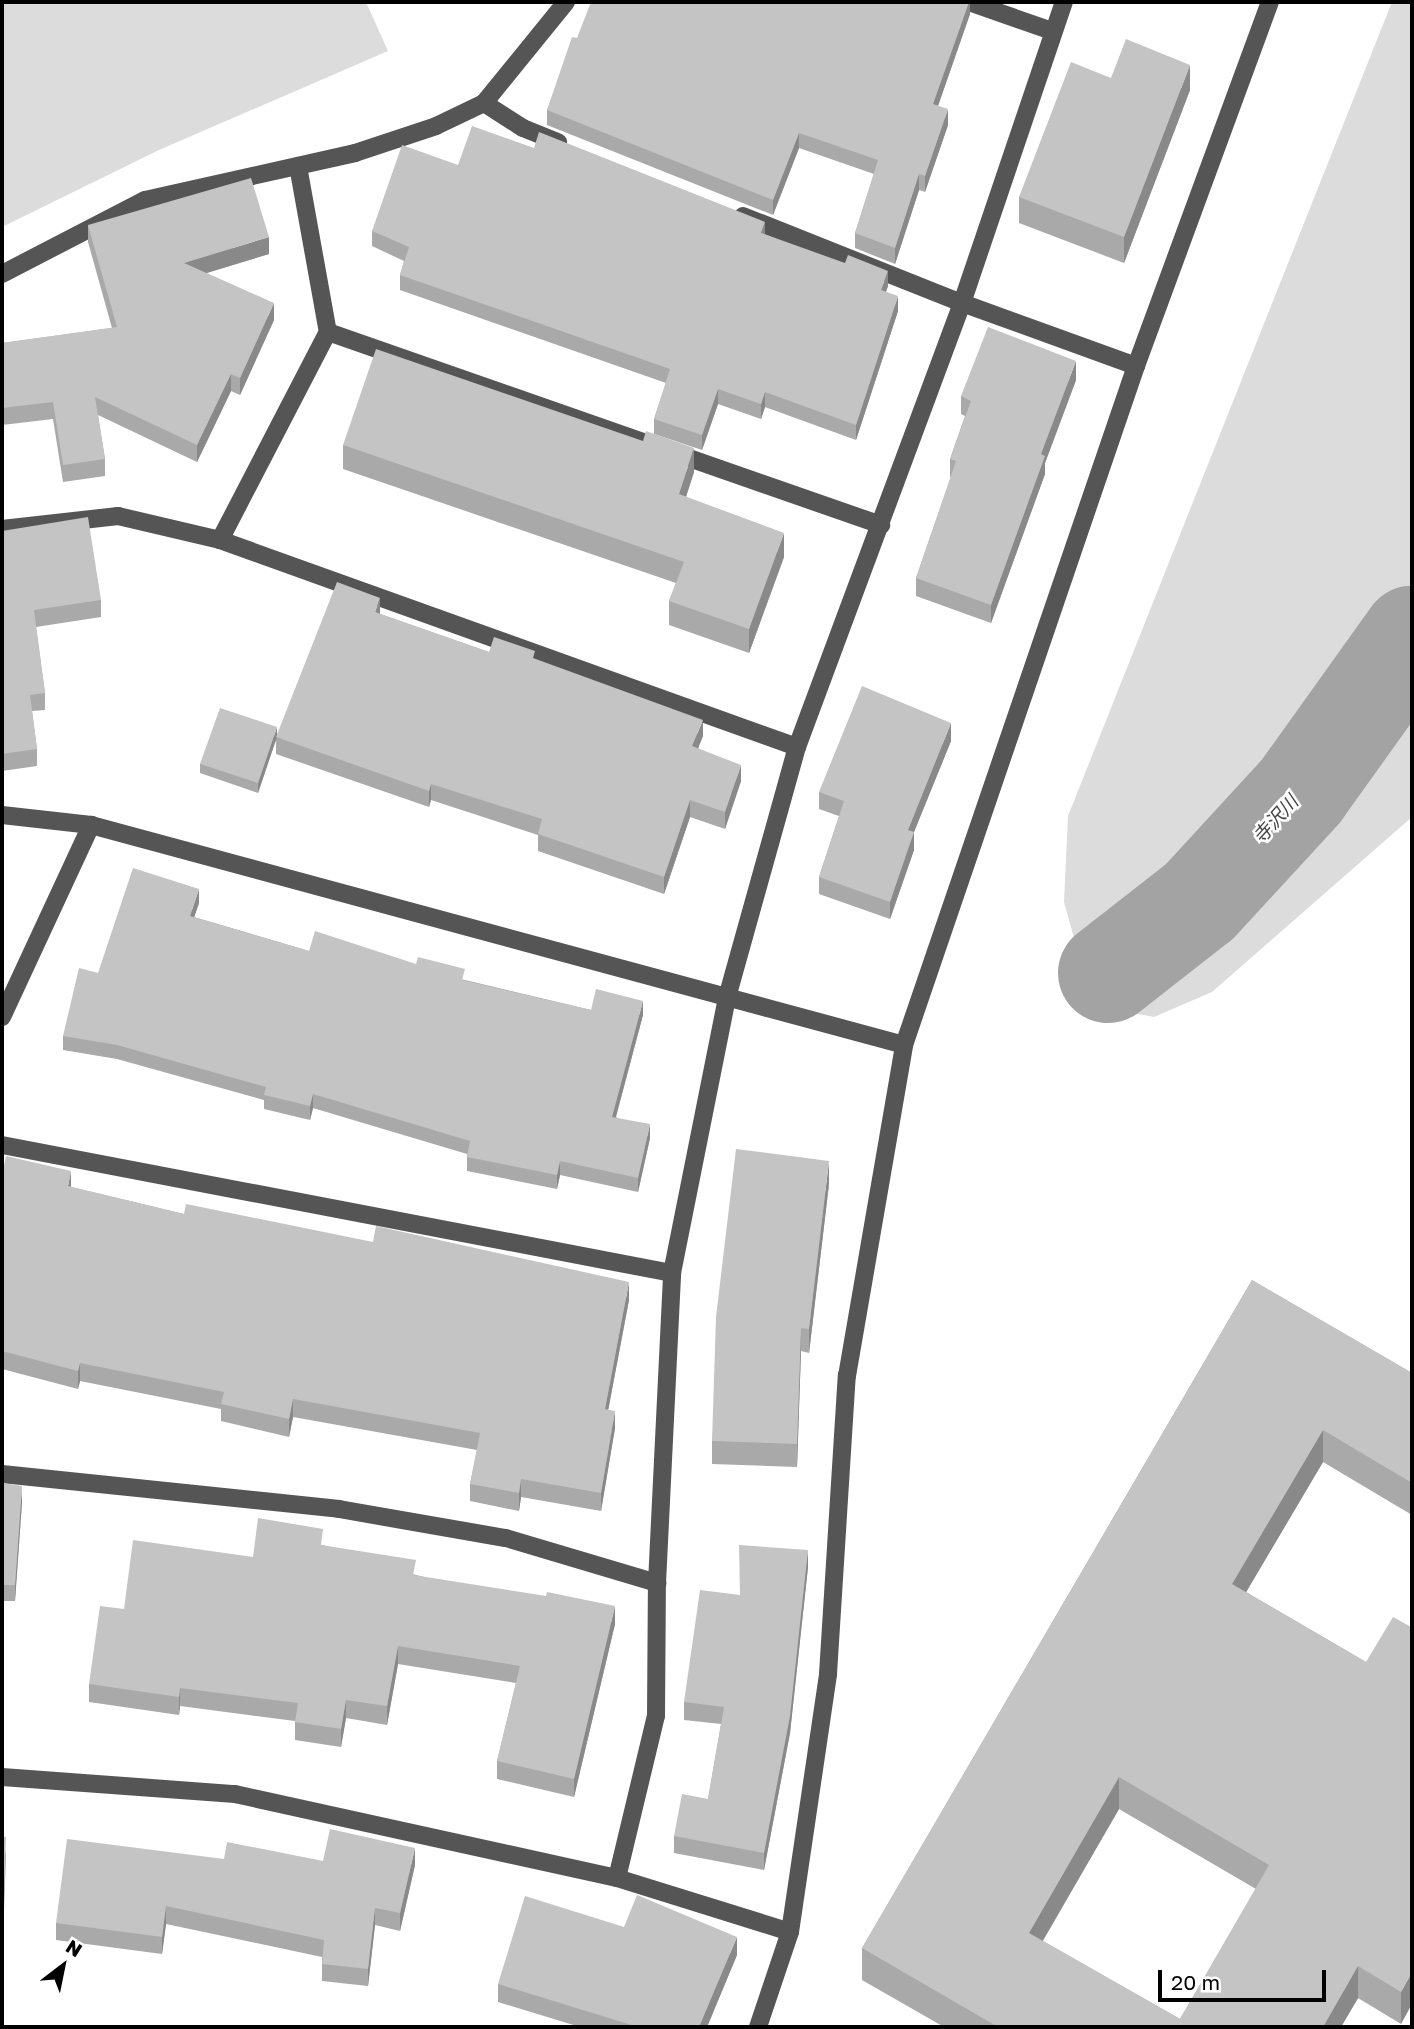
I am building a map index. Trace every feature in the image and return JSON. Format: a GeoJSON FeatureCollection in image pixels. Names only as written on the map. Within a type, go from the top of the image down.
{"type":"FeatureCollection","features":[{"type":"Feature","properties":{"kind":"street"},"geometry":{"type":"LineString","coordinates":[[2,274],[145,200],[355,153],[436,126],[484,103],[566,2]]}},
{"type":"Feature","properties":{"kind":"street"},"geometry":{"type":"LineString","coordinates":[[970,2],[1052,31]]}},
{"type":"Feature","properties":{"kind":"street"},"geometry":{"type":"LineString","coordinates":[[617,1878],[656,1716],[657,1583],[672,1273],[728,994],[797,747],[961,303],[1064,2]]}},
{"type":"Feature","properties":{"kind":"street"},"geometry":{"type":"LineString","coordinates":[[758,2027],[790,1932],[828,1674],[847,1377],[904,1045],[1136,366],[1270,2]]}},
{"type":"Feature","properties":{"kind":"street"},"geometry":{"type":"LineString","coordinates":[[484,103],[523,128],[574,148]]}},
{"type":"Feature","properties":{"kind":"street"},"geometry":{"type":"LineString","coordinates":[[220,540],[328,332],[298,166]]}},
{"type":"Feature","properties":{"kind":"street"},"geometry":{"type":"LineString","coordinates":[[729,210],[961,303],[1136,366]]}},
{"type":"Feature","properties":{"kind":"street"},"geometry":{"type":"LineString","coordinates":[[328,332],[881,524]]}},
{"type":"Feature","properties":{"kind":"street"},"geometry":{"type":"LineString","coordinates":[[2,528],[118,516],[220,540],[797,747]]}},
{"type":"Feature","properties":{"kind":"street"},"geometry":{"type":"LineString","coordinates":[[2,815],[91,825],[728,994],[904,1045]]}},
{"type":"Feature","properties":{"kind":"street"},"geometry":{"type":"LineString","coordinates":[[2,1017],[91,825]]}},
{"type":"Feature","properties":{"kind":"street"},"geometry":{"type":"LineString","coordinates":[[2,1145],[672,1273]]}},
{"type":"Feature","properties":{"kind":"street"},"geometry":{"type":"LineString","coordinates":[[2,1474],[339,1509],[506,1538],[657,1583]]}},
{"type":"Feature","properties":{"kind":"street"},"geometry":{"type":"LineString","coordinates":[[2,1776],[235,1794],[617,1878],[790,1932]]}},
{"type":"Feature","properties":{"kind":"shaded area"},"geometry":{"type":"Polygon","coordinates":[[[2,2],[366,2],[388,51],[159,150],[2,227],[2,2]]]}},
{"type":"Feature","properties":{"kind":"shaded area"},"geometry":{"type":"Polygon","coordinates":[[[1392,2],[1412,2],[1412,817],[1212,992],[1154,1017],[1112,1009],[1088,988],[1064,902],[1068,816],[1392,2]]]}},
{"type":"Feature","properties":{"kind":"building"},"geometry":{"type":"Polygon","coordinates":[[[591,2],[969,2],[933,104],[948,109],[925,176],[919,174],[895,248],[855,233],[878,160],[799,133],[773,200],[547,110],[572,37],[577,38],[591,2]]]}},
{"type":"Feature","properties":{"kind":"building"},"geometry":{"type":"Polygon","coordinates":[[[1126,39],[1190,65],[1124,237],[1019,197],[1071,62],[1111,78],[1126,39]]]}},
{"type":"Feature","properties":{"kind":"building"},"geometry":{"type":"Polygon","coordinates":[[[472,126],[534,148],[539,132],[765,222],[761,233],[845,263],[848,255],[888,271],[881,290],[898,296],[856,425],[765,392],[761,404],[718,389],[702,435],[654,419],[670,369],[400,275],[409,247],[372,231],[402,145],[458,165],[472,126]]]}},
{"type":"Feature","properties":{"kind":"building"},"geometry":{"type":"Polygon","coordinates":[[[251,178],[269,237],[184,263],[274,303],[240,378],[231,374],[197,445],[95,397],[105,459],[63,465],[53,402],[2,408],[2,343],[117,327],[88,225],[251,178]]]}},
{"type":"Feature","properties":{"kind":"building"},"geometry":{"type":"Polygon","coordinates":[[[988,327],[1076,361],[1041,454],[1045,456],[991,605],[916,578],[956,461],[950,459],[971,401],[961,396],[988,327]]]}},
{"type":"Feature","properties":{"kind":"building"},"geometry":{"type":"Polygon","coordinates":[[[376,349],[643,441],[646,431],[694,448],[679,494],[784,533],[749,629],[669,601],[684,562],[343,445],[376,349]]]}},
{"type":"Feature","properties":{"kind":"building"},"geometry":{"type":"Polygon","coordinates":[[[88,517],[101,600],[34,610],[45,693],[30,695],[37,749],[2,754],[2,531],[88,517]]]}},
{"type":"Feature","properties":{"kind":"building"},"geometry":{"type":"Polygon","coordinates":[[[337,582],[380,598],[375,612],[489,652],[494,637],[535,651],[533,658],[703,720],[692,746],[741,765],[725,812],[690,800],[664,877],[538,834],[542,819],[431,784],[429,791],[276,737],[337,582]]]}},
{"type":"Feature","properties":{"kind":"building"},"geometry":{"type":"Polygon","coordinates":[[[862,686],[951,723],[908,830],[914,832],[890,902],[819,877],[844,801],[819,792],[862,686]]]}},
{"type":"Feature","properties":{"kind":"building"},"geometry":{"type":"Polygon","coordinates":[[[220,708],[277,727],[258,783],[200,764],[220,708]]]}},
{"type":"Feature","properties":{"kind":"building"},"geometry":{"type":"Polygon","coordinates":[[[133,868],[199,889],[190,916],[309,951],[315,931],[416,964],[418,957],[465,969],[462,980],[591,1010],[596,989],[643,1001],[612,1117],[650,1124],[638,1178],[560,1161],[557,1175],[467,1157],[470,1141],[313,1094],[310,1106],[264,1095],[266,1087],[117,1045],[63,1036],[79,968],[98,973],[133,868]]]}},
{"type":"Feature","properties":{"kind":"building"},"geometry":{"type":"Polygon","coordinates":[[[736,1149],[829,1161],[809,1329],[801,1328],[797,1444],[712,1441],[716,1317],[736,1149]]]}},
{"type":"Feature","properties":{"kind":"building"},"geometry":{"type":"Polygon","coordinates":[[[6,1156],[71,1171],[68,1186],[184,1214],[186,1204],[373,1242],[376,1226],[629,1282],[605,1409],[615,1411],[601,1493],[521,1479],[519,1493],[470,1484],[480,1433],[293,1399],[289,1419],[221,1404],[224,1392],[80,1363],[78,1371],[2,1351],[2,1175],[6,1156]]]}},
{"type":"Feature","properties":{"kind":"building"},"geometry":{"type":"Polygon","coordinates":[[[1252,1280],[1412,1373],[1412,1483],[1323,1430],[1232,1584],[1366,1662],[1393,1617],[1411,1627],[1412,1625],[1412,1972],[1401,1992],[1358,1966],[1323,2027],[998,2027],[862,1948],[1252,1280]],[[1119,1777],[1029,1933],[1180,2019],[1269,1865],[1119,1777]]]}},
{"type":"Feature","properties":{"kind":"building"},"geometry":{"type":"Polygon","coordinates":[[[2,1483],[22,1486],[15,1585],[2,1585],[2,1483]]]}},
{"type":"Feature","properties":{"kind":"building"},"geometry":{"type":"Polygon","coordinates":[[[258,1518],[323,1529],[321,1545],[416,1560],[413,1575],[546,1596],[547,1592],[615,1606],[574,1779],[497,1761],[520,1666],[398,1646],[387,1706],[346,1700],[341,1729],[295,1722],[298,1703],[180,1688],[179,1697],[89,1684],[100,1606],[124,1609],[133,1540],[253,1557],[258,1518]]]}},
{"type":"Feature","properties":{"kind":"building"},"geometry":{"type":"Polygon","coordinates":[[[739,1545],[808,1550],[790,1716],[764,1853],[674,1836],[682,1794],[708,1799],[724,1707],[684,1702],[700,1590],[740,1595],[739,1545]]]}},
{"type":"Feature","properties":{"kind":"building"},"geometry":{"type":"Polygon","coordinates":[[[330,1829],[415,1848],[400,1913],[375,1908],[368,1969],[322,1964],[324,1940],[166,1906],[162,1937],[56,1923],[67,1839],[224,1859],[227,1842],[323,1861],[330,1829]]]}},
{"type":"Feature","properties":{"kind":"building"},"geometry":{"type":"Polygon","coordinates":[[[2,1836],[6,1837],[3,1921],[2,1921],[2,1836]]]}},
{"type":"Feature","properties":{"kind":"building"},"geometry":{"type":"Polygon","coordinates":[[[637,1895],[737,1937],[699,2027],[638,2027],[498,1984],[525,1896],[624,1927],[637,1895]]]}},
{"type":"Feature","properties":{"kind":"waterway","name":"寺沢川"},"geometry":{"type":"LineString","coordinates":[[1108,973],[1199,902],[1301,791],[1412,636]]}}]}
